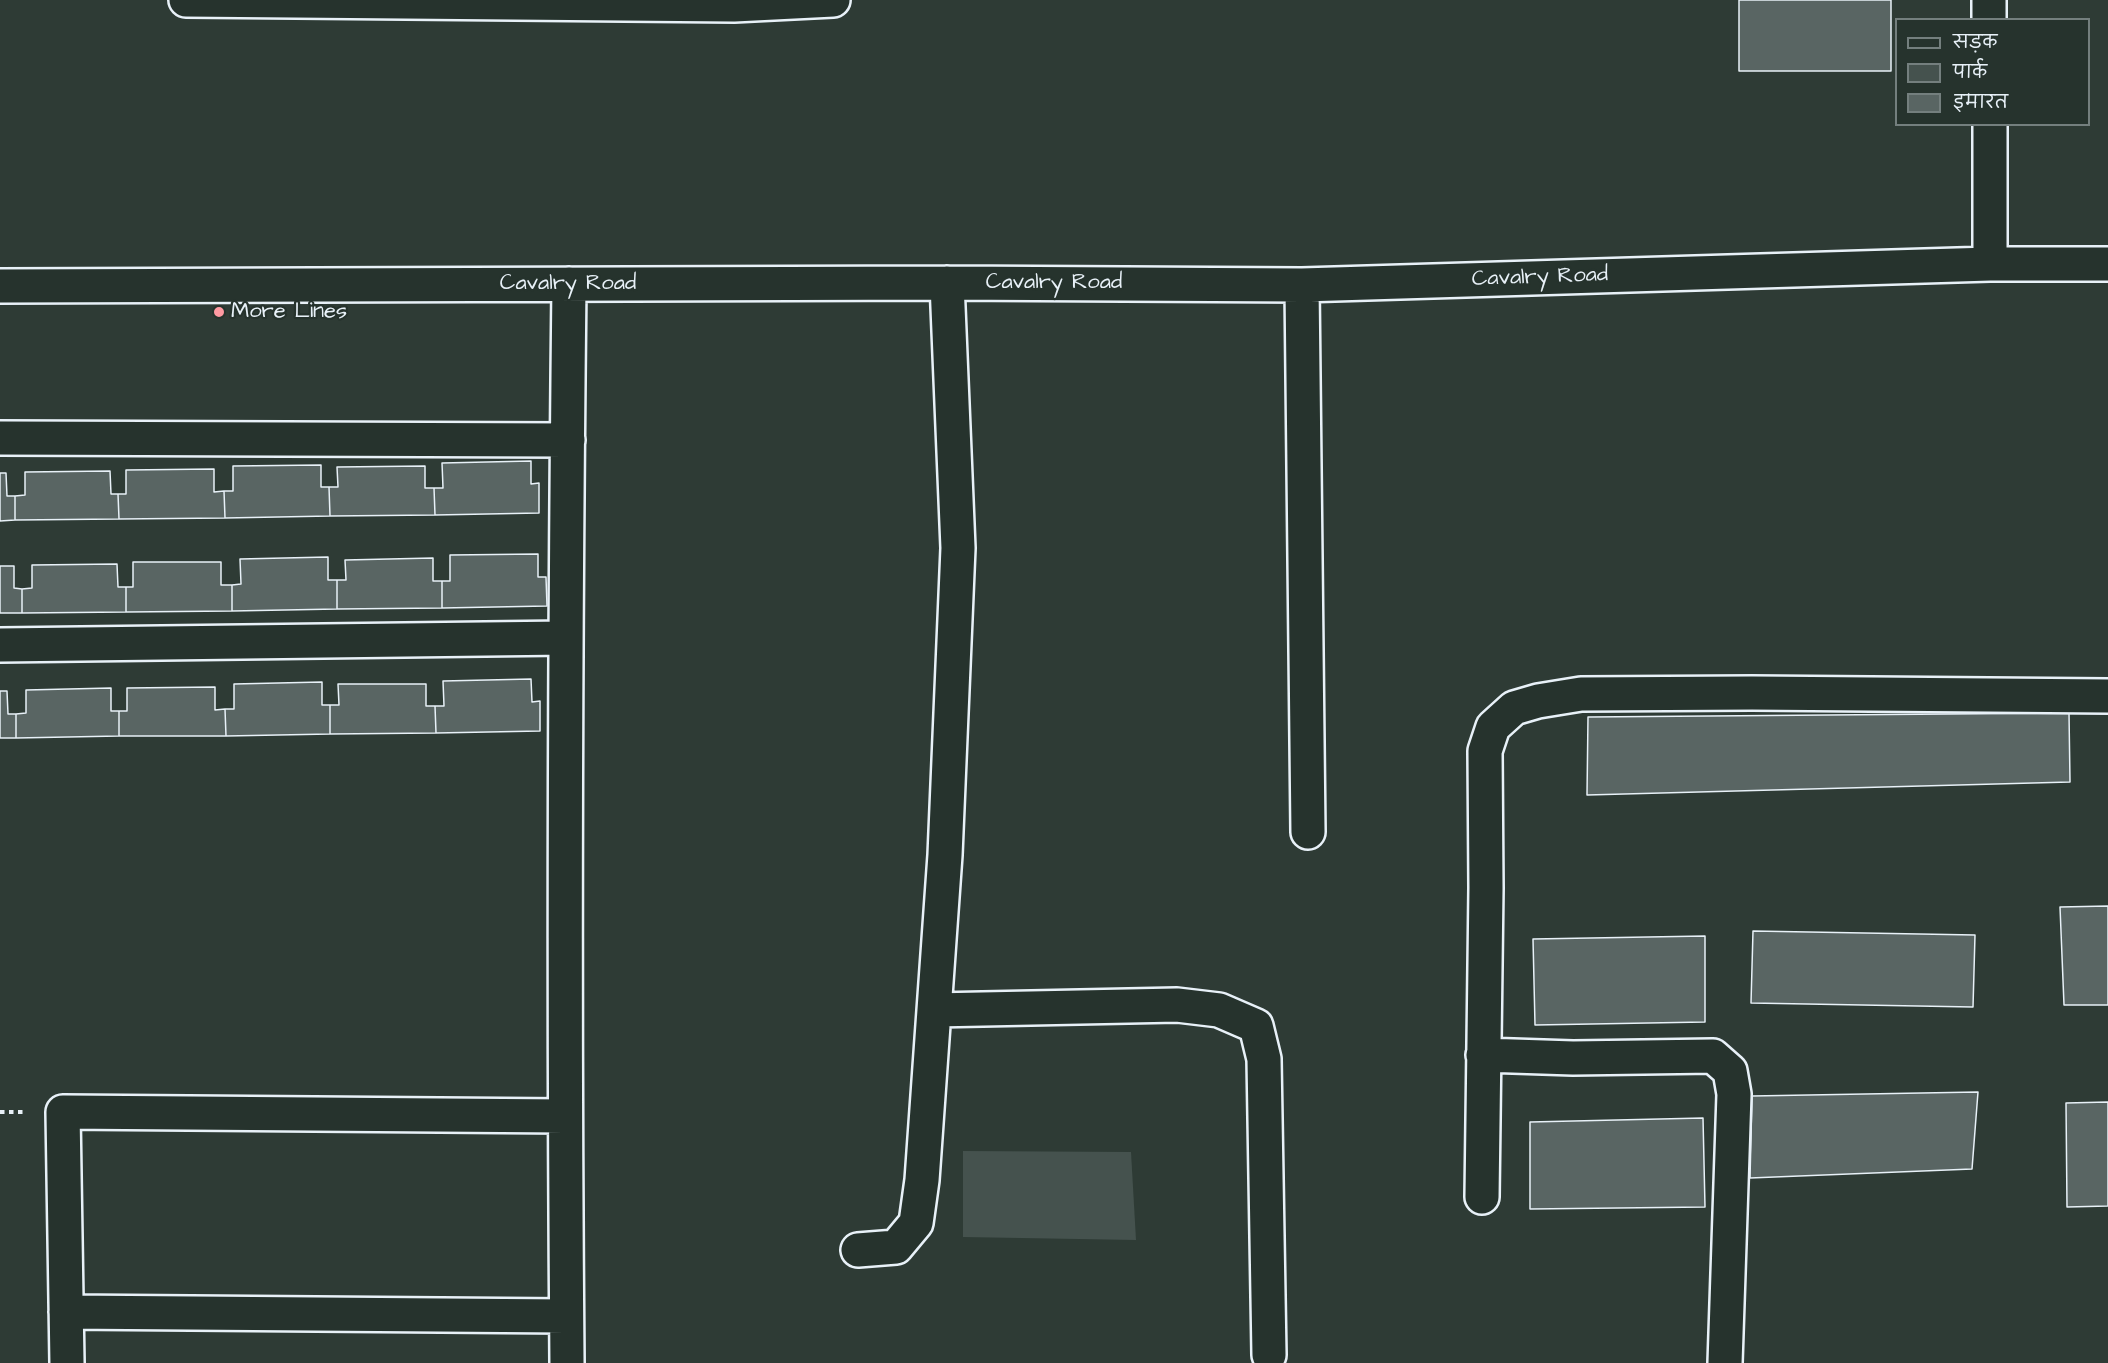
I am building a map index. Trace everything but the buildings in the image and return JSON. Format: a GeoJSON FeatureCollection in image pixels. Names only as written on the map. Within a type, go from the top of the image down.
{"type":"FeatureCollection","features":[{"type":"Feature","properties":{"kind":"street"},"geometry":{"type":"LineString","coordinates":[[186,0],[722,5],[833,0]]}},
{"type":"Feature","properties":{"kind":"street"},"geometry":{"type":"LineString","coordinates":[[1989,0],[1989,18]]}},
{"type":"Feature","properties":{"kind":"street"},"geometry":{"type":"LineString","coordinates":[[1990,126],[1990,264]]}},
{"type":"Feature","properties":{"kind":"street","name":"Cavalry Road"},"geometry":{"type":"LineString","coordinates":[[0,286],[947,283],[1302,285],[1990,264],[2108,264]]}},
{"type":"Feature","properties":{"kind":"street"},"geometry":{"type":"LineString","coordinates":[[858,1250],[896,1247],[916,1222],[922,1180],[945,855],[958,548],[947,283]]}},
{"type":"Feature","properties":{"kind":"street"},"geometry":{"type":"LineString","coordinates":[[567,1363],[565,1116],[569,284]]}},
{"type":"Feature","properties":{"kind":"street"},"geometry":{"type":"LineString","coordinates":[[1302,285],[1308,832]]}},
{"type":"Feature","properties":{"kind":"street"},"geometry":{"type":"LineString","coordinates":[[0,438],[568,440]]}},
{"type":"Feature","properties":{"kind":"street"},"geometry":{"type":"LineString","coordinates":[[0,645],[566,638]]}},
{"type":"Feature","properties":{"kind":"street"},"geometry":{"type":"LineString","coordinates":[[1482,1197],[1486,888],[1485,752],[1493,727],[1514,708],[1538,701],[1581,694],[2108,696]]}},
{"type":"Feature","properties":{"kind":"street"},"geometry":{"type":"LineString","coordinates":[[934,1010],[1177,1005],[1219,1010],[1256,1026],[1264,1059],[1269,1355]]}},
{"type":"Feature","properties":{"kind":"street"},"geometry":{"type":"LineString","coordinates":[[1483,1055],[1573,1058],[1713,1056],[1730,1071],[1734,1094],[1725,1363]]}},
{"type":"Feature","properties":{"kind":"street"},"geometry":{"type":"LineString","coordinates":[[67,1363],[63,1112],[565,1116]]}},
{"type":"Feature","properties":{"kind":"street"},"geometry":{"type":"LineString","coordinates":[[66,1312],[567,1316]]}},
{"type":"Feature","properties":{"kind":"green space"},"geometry":{"type":"Polygon","coordinates":[[[963,1151],[1131,1152],[1136,1240],[963,1237],[963,1151]]]}},
{"type":"Feature","properties":{"kind":"place","name":"More Lines"},"geometry":{"type":"Point","coordinates":[219,312]}}]}
